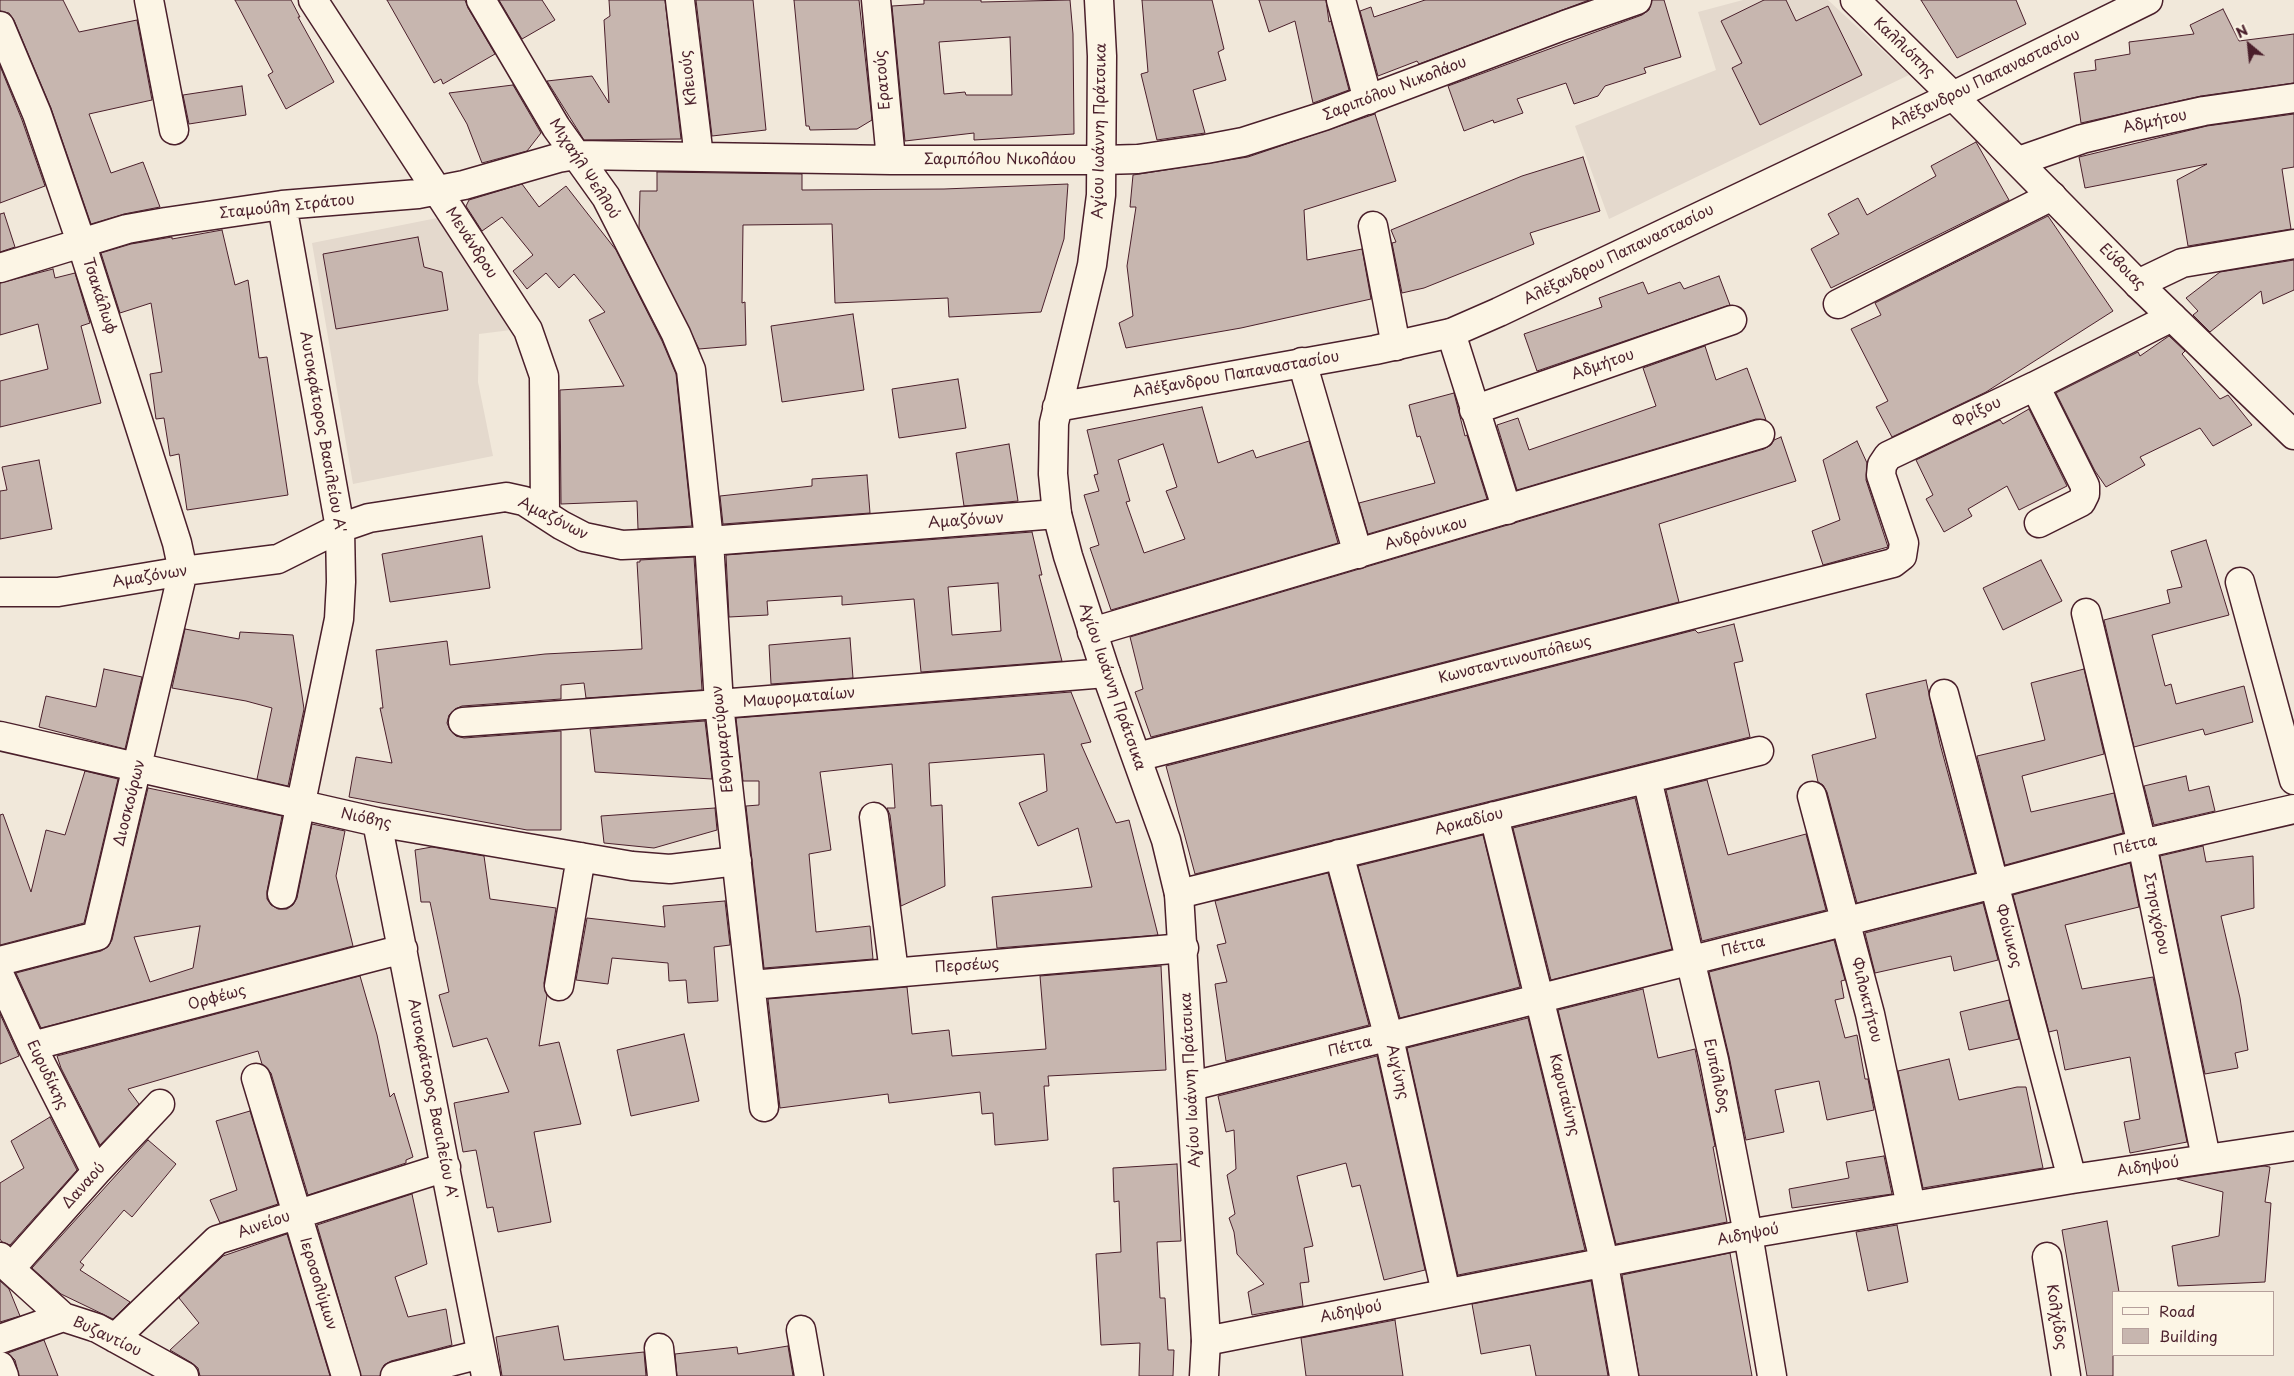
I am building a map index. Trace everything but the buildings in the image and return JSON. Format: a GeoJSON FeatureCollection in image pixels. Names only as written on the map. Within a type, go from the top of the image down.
{"type":"FeatureCollection","features":[{"type":"Feature","properties":{"kind":"street"},"geometry":{"type":"LineString","coordinates":[[149,0],[174,130]]}},
{"type":"Feature","properties":{"kind":"street","name":"Μενάνδρου"},"geometry":{"type":"LineString","coordinates":[[313,0],[528,330],[544,376],[545,513]]}},
{"type":"Feature","properties":{"kind":"street","name":"Μιχαήλ Ψελλού"},"geometry":{"type":"LineString","coordinates":[[481,0],[550,118],[606,197],[676,334],[691,370]]}},
{"type":"Feature","properties":{"kind":"street","name":"Κλειούς"},"geometry":{"type":"LineString","coordinates":[[680,0],[699,157]]}},
{"type":"Feature","properties":{"kind":"street","name":"Ερατούς"},"geometry":{"type":"LineString","coordinates":[[876,0],[891,160]]}},
{"type":"Feature","properties":{"kind":"street","name":"Αγίου Ιωάννη Πράτσικα"},"geometry":{"type":"LineString","coordinates":[[1099,0],[1102,56],[1101,195],[1092,265],[1054,423],[1052,459],[1058,514],[1068,556],[1106,673],[1171,857],[1179,894],[1184,948],[1206,1341],[1204,1376]]}},
{"type":"Feature","properties":{"kind":"street"},"geometry":{"type":"LineString","coordinates":[[1341,0],[1368,100]]}},
{"type":"Feature","properties":{"kind":"street","name":"Σαριπόλου Νικολάου"},"geometry":{"type":"LineString","coordinates":[[576,155],[891,160],[1102,160],[1168,155],[1242,142],[1274,133],[1637,0]]}},
{"type":"Feature","properties":{"kind":"street","name":"Καλλιόπης"},"geometry":{"type":"LineString","coordinates":[[1855,0],[1953,96]]}},
{"type":"Feature","properties":{"kind":"street","name":"Αλέξανδρου Παπαναστασίου"},"geometry":{"type":"LineString","coordinates":[[1057,407],[1396,346],[1450,333],[1953,96],[2148,0]]}},
{"type":"Feature","properties":{"kind":"street","name":"Τσακάλωφ"},"geometry":{"type":"LineString","coordinates":[[0,26],[37,114],[81,242],[178,544],[183,571]]}},
{"type":"Feature","properties":{"kind":"street","name":"Εύβοιας"},"geometry":{"type":"LineString","coordinates":[[1953,96],[2020,161],[2138,284],[2294,435]]}},
{"type":"Feature","properties":{"kind":"street","name":"Αδμήτου"},"geometry":{"type":"LineString","coordinates":[[2020,161],[2082,139],[2135,126],[2204,111],[2294,98]]}},
{"type":"Feature","properties":{"kind":"street","name":"Σταμούλη Στράτου"},"geometry":{"type":"LineString","coordinates":[[0,268],[127,229],[282,205],[399,197],[437,191],[558,158],[576,155]]}},
{"type":"Feature","properties":{"kind":"street"},"geometry":{"type":"LineString","coordinates":[[1838,304],[2052,196]]}},
{"type":"Feature","properties":{"kind":"street","name":"Αυτοκράτορος Βασιλείου A'"},"geometry":{"type":"LineString","coordinates":[[282,205],[340,528],[341,582],[338,619],[282,894]]}},
{"type":"Feature","properties":{"kind":"street"},"geometry":{"type":"LineString","coordinates":[[1373,226],[1396,346]]}},
{"type":"Feature","properties":{"kind":"street"},"geometry":{"type":"LineString","coordinates":[[2138,284],[2182,262],[2294,244]]}},
{"type":"Feature","properties":{"kind":"street","name":"Φρίξου"},"geometry":{"type":"LineString","coordinates":[[1893,563],[1902,556],[1904,543],[1880,475],[1882,465],[1888,456],[2035,386],[2172,317]]}},
{"type":"Feature","properties":{"kind":"street","name":"Αδμήτου"},"geometry":{"type":"LineString","coordinates":[[1474,410],[1732,320]]}},
{"type":"Feature","properties":{"kind":"street"},"geometry":{"type":"LineString","coordinates":[[1450,333],[1507,510]]}},
{"type":"Feature","properties":{"kind":"street"},"geometry":{"type":"LineString","coordinates":[[1302,362],[1358,554]]}},
{"type":"Feature","properties":{"kind":"street","name":"Εθνομαρτύρων"},"geometry":{"type":"LineString","coordinates":[[691,370],[708,541],[718,704],[764,1107]]}},
{"type":"Feature","properties":{"kind":"street"},"geometry":{"type":"LineString","coordinates":[[2035,386],[2085,486],[2085,494],[2081,502],[2039,524]]}},
{"type":"Feature","properties":{"kind":"street","name":"Ανδρόνικου"},"geometry":{"type":"LineString","coordinates":[[1092,632],[1760,434]]}},
{"type":"Feature","properties":{"kind":"street","name":"Αμαζόνων"},"geometry":{"type":"LineString","coordinates":[[0,592],[58,592],[183,571],[278,559],[340,528],[370,518],[506,497],[524,501],[561,525],[584,537],[622,545],[708,541],[1058,514]]}},
{"type":"Feature","properties":{"kind":"street","name":"Κωνσταντινουπόλεως"},"geometry":{"type":"LineString","coordinates":[[1137,757],[1893,563]]}},
{"type":"Feature","properties":{"kind":"street","name":"Διοσκούρων"},"geometry":{"type":"LineString","coordinates":[[0,961],[97,936],[183,571]]}},
{"type":"Feature","properties":{"kind":"street"},"geometry":{"type":"LineString","coordinates":[[2240,582],[2294,780]]}},
{"type":"Feature","properties":{"kind":"street","name":"Στησιχόρου"},"geometry":{"type":"LineString","coordinates":[[2086,613],[2142,844],[2206,1158]]}},
{"type":"Feature","properties":{"kind":"street","name":"Μαυροματαίων"},"geometry":{"type":"LineString","coordinates":[[463,722],[1106,673]]}},
{"type":"Feature","properties":{"kind":"street","name":"Φοίνικος"},"geometry":{"type":"LineString","coordinates":[[1944,694],[2072,1179]]}},
{"type":"Feature","properties":{"kind":"street","name":"Νιόβης"},"geometry":{"type":"LineString","coordinates":[[0,736],[376,822],[581,858],[664,870],[737,861]]}},
{"type":"Feature","properties":{"kind":"street","name":"Αρκαδίου"},"geometry":{"type":"LineString","coordinates":[[1179,894],[1759,752]]}},
{"type":"Feature","properties":{"kind":"street","name":"Ευπόλιδος"},"geometry":{"type":"LineString","coordinates":[[1647,780],[1714,1060],[1748,1234],[1772,1376]]}},
{"type":"Feature","properties":{"kind":"street","name":"Φιλοκτήτου"},"geometry":{"type":"LineString","coordinates":[[1812,796],[1870,1014],[1911,1206]]}},
{"type":"Feature","properties":{"kind":"street","name":"Πέττα"},"geometry":{"type":"LineString","coordinates":[[1192,1086],[1390,1038],[1994,884],[2142,844],[2294,809]]}},
{"type":"Feature","properties":{"kind":"street","name":"Καρυταίνης"},"geometry":{"type":"LineString","coordinates":[[1494,816],[1541,999],[1604,1263],[1624,1376]]}},
{"type":"Feature","properties":{"kind":"street"},"geometry":{"type":"LineString","coordinates":[[874,817],[894,972]]}},
{"type":"Feature","properties":{"kind":"street","name":"Αυτοκράτορος Βασιλείου A'"},"geometry":{"type":"LineString","coordinates":[[376,822],[403,949],[484,1365]]}},
{"type":"Feature","properties":{"kind":"street","name":"Αιγίνης"},"geometry":{"type":"LineString","coordinates":[[1340,854],[1390,1038],[1446,1293]]}},
{"type":"Feature","properties":{"kind":"street"},"geometry":{"type":"LineString","coordinates":[[560,986],[581,858]]}},
{"type":"Feature","properties":{"kind":"street","name":"Περσέως"},"geometry":{"type":"LineString","coordinates":[[751,985],[1184,948]]}},
{"type":"Feature","properties":{"kind":"street","name":"Ορφέως"},"geometry":{"type":"LineString","coordinates":[[32,1046],[403,949]]}},
{"type":"Feature","properties":{"kind":"street","name":"Ευρυδίκης"},"geometry":{"type":"LineString","coordinates":[[0,976],[32,1046],[96,1172]]}},
{"type":"Feature","properties":{"kind":"street","name":"Ιεροσολύμων"},"geometry":{"type":"LineString","coordinates":[[256,1078],[346,1376]]}},
{"type":"Feature","properties":{"kind":"street","name":"Δαναού"},"geometry":{"type":"LineString","coordinates":[[5,1263],[96,1172],[160,1104]]}},
{"type":"Feature","properties":{"kind":"street","name":"Αιδηψού"},"geometry":{"type":"LineString","coordinates":[[1206,1341],[1748,1234],[2072,1179],[2294,1146]]}},
{"type":"Feature","properties":{"kind":"street","name":"Αινείου"},"geometry":{"type":"LineString","coordinates":[[115,1338],[217,1240],[446,1167]]}},
{"type":"Feature","properties":{"kind":"street","name":"Κολχίδος"},"geometry":{"type":"LineString","coordinates":[[2046,1257],[2066,1376]]}},
{"type":"Feature","properties":{"kind":"street"},"geometry":{"type":"LineString","coordinates":[[5,1263],[63,1317]]}},
{"type":"Feature","properties":{"kind":"street","name":"Βυζαντίου"},"geometry":{"type":"LineString","coordinates":[[0,1339],[63,1317],[84,1322],[184,1376]]}},
{"type":"Feature","properties":{"kind":"street"},"geometry":{"type":"LineString","coordinates":[[801,1330],[809,1376]]}},
{"type":"Feature","properties":{"kind":"street"},"geometry":{"type":"LineString","coordinates":[[659,1348],[662,1376]]}},
{"type":"Feature","properties":{"kind":"street"},"geometry":{"type":"LineString","coordinates":[[395,1376],[484,1365]]}},
{"type":"Feature","properties":{"kind":"street"},"geometry":{"type":"LineString","coordinates":[[0,1366],[4,1376]]}},
{"type":"Feature","properties":{"kind":"shaded area"},"geometry":{"type":"Polygon","coordinates":[[[1743,0],[1828,0],[1909,75],[1609,219],[1575,126],[1716,70],[1698,12],[1743,0]]]}},
{"type":"Feature","properties":{"kind":"shaded area"},"geometry":{"type":"Polygon","coordinates":[[[442,217],[511,330],[479,334],[478,382],[493,456],[353,484],[312,243],[442,217]]]}}]}
